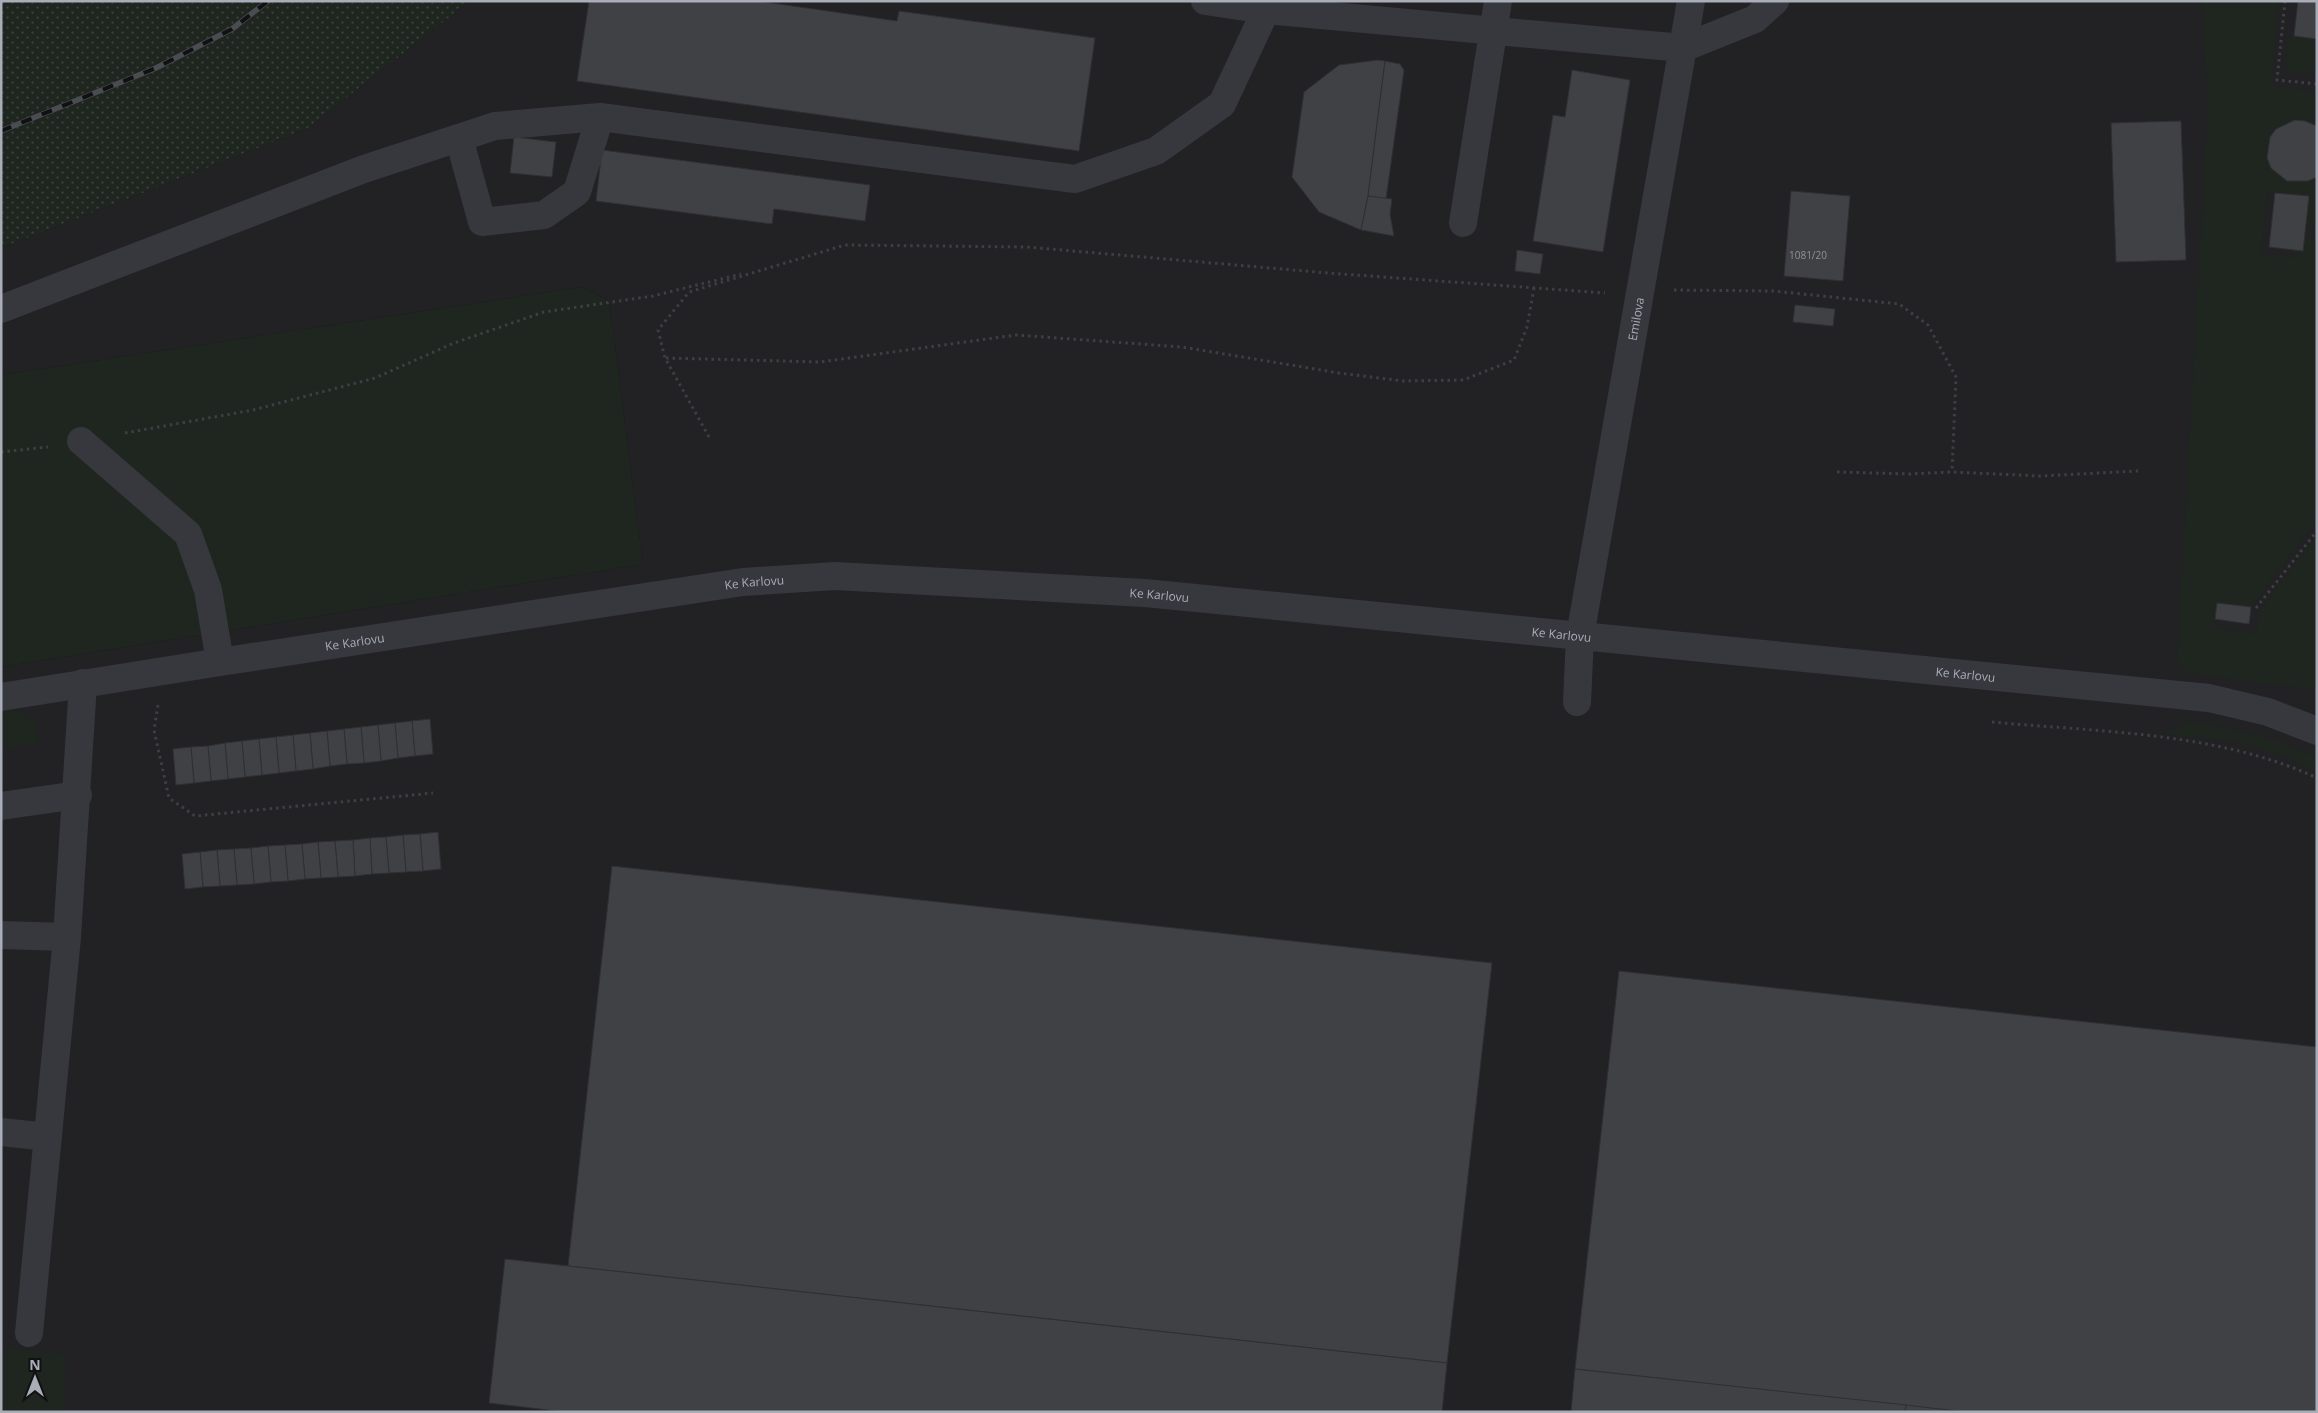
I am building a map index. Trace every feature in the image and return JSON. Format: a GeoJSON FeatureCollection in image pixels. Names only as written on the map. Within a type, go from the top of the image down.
{"type":"FeatureCollection","features":[{"type":"Feature","properties":{"kind":"street"},"geometry":{"type":"LineString","coordinates":[[1205,1],[1266,10],[1683,48],[1755,19],[1775,1]]}},
{"type":"Feature","properties":{"kind":"street"},"geometry":{"type":"LineString","coordinates":[[1464,224],[1498,1]]}},
{"type":"Feature","properties":{"kind":"street","name":"Emilova"},"geometry":{"type":"LineString","coordinates":[[1577,702],[1580,636],[1691,1]]}},
{"type":"Feature","properties":{"kind":"street"},"geometry":{"type":"LineString","coordinates":[[1,309],[364,169],[495,126],[600,117],[1075,179],[1156,151],[1222,104],[1266,10]]}},
{"type":"Feature","properties":{"kind":"street"},"geometry":{"type":"LineString","coordinates":[[459,138],[482,222],[544,215],[577,192],[600,117]]}},
{"type":"Feature","properties":{"kind":"street"},"geometry":{"type":"LineString","coordinates":[[81,441],[188,534],[208,590],[220,662]]}},
{"type":"Feature","properties":{"kind":"street","name":"Ke Karlovu"},"geometry":{"type":"LineString","coordinates":[[1,697],[165,670],[743,582],[835,576],[1145,593],[2209,698],[2268,712],[2317,731]]}},
{"type":"Feature","properties":{"kind":"street"},"geometry":{"type":"LineString","coordinates":[[29,1333],[67,937],[78,795],[83,684]]}},
{"type":"Feature","properties":{"kind":"street"},"geometry":{"type":"LineString","coordinates":[[1,806],[78,795]]}},
{"type":"Feature","properties":{"kind":"street"},"geometry":{"type":"LineString","coordinates":[[1,935],[67,937]]}},
{"type":"Feature","properties":{"kind":"street"},"geometry":{"type":"LineString","coordinates":[[1,1132],[48,1137]]}},
{"type":"Feature","properties":{"kind":"path"},"geometry":{"type":"LineString","coordinates":[[2285,1],[2277,80],[2317,84]]}},
{"type":"Feature","properties":{"kind":"path"},"geometry":{"type":"LineString","coordinates":[[709,438],[665,358],[658,330],[689,292],[845,245],[1027,247],[1612,294]]}},
{"type":"Feature","properties":{"kind":"path"},"geometry":{"type":"LineString","coordinates":[[1,452],[29,451],[253,410],[375,378],[454,343],[544,312],[653,296],[785,263]]}},
{"type":"Feature","properties":{"kind":"path"},"geometry":{"type":"LineString","coordinates":[[665,358],[820,362],[1016,335],[1182,347],[1339,374],[1403,381],[1463,380],[1514,360],[1526,327],[1534,288]]}},
{"type":"Feature","properties":{"kind":"path"},"geometry":{"type":"LineString","coordinates":[[1689,289],[1773,291],[1899,304],[1928,325],[1956,377],[1952,472]]}},
{"type":"Feature","properties":{"kind":"path"},"geometry":{"type":"LineString","coordinates":[[1837,472],[1909,474],[1952,472],[2040,476],[2138,471]]}},
{"type":"Feature","properties":{"kind":"path"},"geometry":{"type":"LineString","coordinates":[[2256,608],[2317,530]]}},
{"type":"Feature","properties":{"kind":"path"},"geometry":{"type":"LineString","coordinates":[[165,670],[154,730],[159,759],[169,798],[195,816],[433,793]]}},
{"type":"Feature","properties":{"kind":"path"},"geometry":{"type":"LineString","coordinates":[[1992,722],[2152,736],[2254,753],[2317,778]]}},
{"type":"Feature","properties":{"kind":"shaded area"},"geometry":{"type":"Polygon","coordinates":[[[1,1],[470,1],[307,129],[1,248],[1,1]]]}},
{"type":"Feature","properties":{"kind":"shaded area"},"geometry":{"type":"Polygon","coordinates":[[[470,1],[2317,1],[2317,1412],[1,1412],[1,667],[643,564],[609,301],[582,287],[1,375],[1,248],[307,129],[470,1]]]}},
{"type":"Feature","properties":{"kind":"shaded area"},"geometry":{"type":"Polygon","coordinates":[[[2202,1],[2279,1],[2271,86],[2317,92],[2317,226],[2306,225],[2309,196],[2267,192],[2261,255],[2294,258],[2295,250],[2303,251],[2304,239],[2317,240],[2317,402],[2314,442],[2317,462],[2317,520],[2251,607],[2217,603],[2214,627],[2256,634],[2259,611],[2317,535],[2317,690],[2187,673],[2177,663],[2208,106],[2202,1]]]}},
{"type":"Feature","properties":{"kind":"shaded area"},"geometry":{"type":"Polygon","coordinates":[[[2288,36],[2317,39],[2317,74],[2285,70],[2288,36]]]}},
{"type":"Feature","properties":{"kind":"shaded area"},"geometry":{"type":"Polygon","coordinates":[[[582,287],[609,301],[643,564],[1,667],[1,375],[582,287]]]}},
{"type":"Feature","properties":{"kind":"shaded area"},"geometry":{"type":"Polygon","coordinates":[[[17,710],[34,721],[39,742],[1,749],[1,713],[17,710]]]}},
{"type":"Feature","properties":{"kind":"shaded area"},"geometry":{"type":"Polygon","coordinates":[[[2190,721],[2239,731],[2287,744],[2317,758],[2317,771],[2287,758],[2236,741],[2164,734],[2190,721]]]}},
{"type":"Feature","properties":{"kind":"shaded area"},"geometry":{"type":"Polygon","coordinates":[[[1,1348],[66,1354],[64,1412],[1,1412],[1,1348]]]}},
{"type":"Feature","properties":{"kind":"building"},"geometry":{"type":"Polygon","coordinates":[[[589,1],[758,1],[897,21],[899,11],[1095,38],[1079,151],[577,81],[589,1]]]}},
{"type":"Feature","properties":{"kind":"building"},"geometry":{"type":"Polygon","coordinates":[[[2298,1],[2317,1],[2317,39],[2294,36],[2298,1]]]}},
{"type":"Feature","properties":{"kind":"building"},"geometry":{"type":"Polygon","coordinates":[[[1378,60],[1385,61],[1368,196],[1361,230],[1319,212],[1292,177],[1304,92],[1339,65],[1378,60]]]}},
{"type":"Feature","properties":{"kind":"building"},"geometry":{"type":"Polygon","coordinates":[[[1385,61],[1400,64],[1404,70],[1386,199],[1368,196],[1385,61]]]}},
{"type":"Feature","properties":{"kind":"building"},"geometry":{"type":"Polygon","coordinates":[[[1572,70],[1630,80],[1603,252],[1533,241],[1553,115],[1565,117],[1572,70]]]}},
{"type":"Feature","properties":{"kind":"building"},"geometry":{"type":"Polygon","coordinates":[[[2295,120],[2305,121],[2317,126],[2317,177],[2308,181],[2287,181],[2271,168],[2267,158],[2270,137],[2276,129],[2295,120]]]}},
{"type":"Feature","properties":{"kind":"building"},"geometry":{"type":"Polygon","coordinates":[[[2181,121],[2186,260],[2116,262],[2111,123],[2181,121]]]}},
{"type":"Feature","properties":{"kind":"building"},"geometry":{"type":"Polygon","coordinates":[[[514,137],[556,142],[552,177],[510,173],[514,137]]]}},
{"type":"Feature","properties":{"kind":"building"},"geometry":{"type":"Polygon","coordinates":[[[602,150],[870,185],[865,221],[774,209],[772,224],[596,201],[602,150]]]}},
{"type":"Feature","properties":{"kind":"building"},"geometry":{"type":"Polygon","coordinates":[[[1791,191],[1850,196],[1843,281],[1784,276],[1791,191]]]}},
{"type":"Feature","properties":{"kind":"building"},"geometry":{"type":"Polygon","coordinates":[[[2275,193],[2309,196],[2303,251],[2269,247],[2275,193]]]}},
{"type":"Feature","properties":{"kind":"building"},"geometry":{"type":"Polygon","coordinates":[[[1368,196],[1392,199],[1390,214],[1394,236],[1361,230],[1368,196]]]}},
{"type":"Feature","properties":{"kind":"building"},"geometry":{"type":"Polygon","coordinates":[[[1517,250],[1543,254],[1540,274],[1515,271],[1517,250]]]}},
{"type":"Feature","properties":{"kind":"building"},"geometry":{"type":"Polygon","coordinates":[[[1795,305],[1835,309],[1833,326],[1793,322],[1795,305]]]}},
{"type":"Feature","properties":{"kind":"building"},"geometry":{"type":"Polygon","coordinates":[[[2217,603],[2251,607],[2249,624],[2215,619],[2217,603]]]}},
{"type":"Feature","properties":{"kind":"building"},"geometry":{"type":"Polygon","coordinates":[[[430,719],[433,754],[415,756],[412,721],[430,719]]]}},
{"type":"Feature","properties":{"kind":"building"},"geometry":{"type":"Polygon","coordinates":[[[412,721],[415,756],[398,758],[395,723],[412,721]]]}},
{"type":"Feature","properties":{"kind":"building"},"geometry":{"type":"Polygon","coordinates":[[[395,723],[398,758],[381,761],[378,725],[395,723]]]}},
{"type":"Feature","properties":{"kind":"building"},"geometry":{"type":"Polygon","coordinates":[[[378,725],[381,761],[364,763],[361,727],[378,725]]]}},
{"type":"Feature","properties":{"kind":"building"},"geometry":{"type":"Polygon","coordinates":[[[361,727],[364,763],[347,764],[344,729],[361,727]]]}},
{"type":"Feature","properties":{"kind":"building"},"geometry":{"type":"Polygon","coordinates":[[[344,729],[347,764],[330,766],[327,731],[344,729]]]}},
{"type":"Feature","properties":{"kind":"building"},"geometry":{"type":"Polygon","coordinates":[[[327,731],[330,766],[313,769],[310,733],[327,731]]]}},
{"type":"Feature","properties":{"kind":"building"},"geometry":{"type":"Polygon","coordinates":[[[310,733],[313,769],[296,771],[293,735],[310,733]]]}},
{"type":"Feature","properties":{"kind":"building"},"geometry":{"type":"Polygon","coordinates":[[[293,735],[296,771],[279,773],[276,737],[293,735]]]}},
{"type":"Feature","properties":{"kind":"building"},"geometry":{"type":"Polygon","coordinates":[[[276,737],[279,773],[262,775],[259,739],[276,737]]]}},
{"type":"Feature","properties":{"kind":"building"},"geometry":{"type":"Polygon","coordinates":[[[259,739],[262,775],[245,777],[242,741],[259,739]]]}},
{"type":"Feature","properties":{"kind":"building"},"geometry":{"type":"Polygon","coordinates":[[[242,741],[245,777],[228,779],[225,743],[242,741]]]}},
{"type":"Feature","properties":{"kind":"building"},"geometry":{"type":"Polygon","coordinates":[[[225,743],[228,779],[211,781],[208,746],[225,743]]]}},
{"type":"Feature","properties":{"kind":"building"},"geometry":{"type":"Polygon","coordinates":[[[208,746],[211,781],[194,783],[191,747],[208,746]]]}},
{"type":"Feature","properties":{"kind":"building"},"geometry":{"type":"Polygon","coordinates":[[[191,747],[194,783],[176,785],[173,749],[191,747]]]}},
{"type":"Feature","properties":{"kind":"building"},"geometry":{"type":"Polygon","coordinates":[[[438,832],[441,869],[423,871],[420,834],[438,832]]]}},
{"type":"Feature","properties":{"kind":"building"},"geometry":{"type":"Polygon","coordinates":[[[420,834],[423,871],[406,872],[403,835],[420,834]]]}},
{"type":"Feature","properties":{"kind":"building"},"geometry":{"type":"Polygon","coordinates":[[[403,835],[406,872],[389,873],[386,837],[403,835]]]}},
{"type":"Feature","properties":{"kind":"building"},"geometry":{"type":"Polygon","coordinates":[[[386,837],[389,873],[372,874],[370,838],[386,837]]]}},
{"type":"Feature","properties":{"kind":"building"},"geometry":{"type":"Polygon","coordinates":[[[370,838],[372,874],[355,876],[353,840],[370,838]]]}},
{"type":"Feature","properties":{"kind":"building"},"geometry":{"type":"Polygon","coordinates":[[[353,840],[355,876],[338,877],[335,841],[353,840]]]}},
{"type":"Feature","properties":{"kind":"building"},"geometry":{"type":"Polygon","coordinates":[[[335,841],[338,877],[321,878],[318,842],[335,841]]]}},
{"type":"Feature","properties":{"kind":"building"},"geometry":{"type":"Polygon","coordinates":[[[318,842],[321,878],[305,879],[302,844],[318,842]]]}},
{"type":"Feature","properties":{"kind":"building"},"geometry":{"type":"Polygon","coordinates":[[[302,844],[305,879],[288,881],[285,845],[302,844]]]}},
{"type":"Feature","properties":{"kind":"building"},"geometry":{"type":"Polygon","coordinates":[[[285,845],[288,881],[271,882],[268,846],[285,845]]]}},
{"type":"Feature","properties":{"kind":"building"},"geometry":{"type":"Polygon","coordinates":[[[268,846],[271,882],[254,884],[251,848],[268,846]]]}},
{"type":"Feature","properties":{"kind":"building"},"geometry":{"type":"Polygon","coordinates":[[[251,848],[254,884],[237,885],[234,849],[251,848]]]}},
{"type":"Feature","properties":{"kind":"building"},"geometry":{"type":"Polygon","coordinates":[[[234,849],[237,885],[220,886],[217,850],[234,849]]]}},
{"type":"Feature","properties":{"kind":"building"},"geometry":{"type":"Polygon","coordinates":[[[217,850],[220,886],[203,887],[200,852],[217,850]]]}},
{"type":"Feature","properties":{"kind":"building"},"geometry":{"type":"Polygon","coordinates":[[[200,852],[203,887],[185,889],[182,854],[200,852]]]}},
{"type":"Feature","properties":{"kind":"building"},"geometry":{"type":"Polygon","coordinates":[[[612,866],[1492,963],[1447,1363],[568,1266],[612,866]]]}},
{"type":"Feature","properties":{"kind":"building"},"geometry":{"type":"Polygon","coordinates":[[[1619,971],[2317,1047],[2317,1412],[1965,1412],[1575,1369],[1619,971]]]}},
{"type":"Feature","properties":{"kind":"building"},"geometry":{"type":"Polygon","coordinates":[[[505,1259],[1447,1363],[1442,1412],[565,1412],[489,1403],[505,1259]]]}},
{"type":"Feature","properties":{"kind":"building"},"geometry":{"type":"Polygon","coordinates":[[[1575,1369],[1906,1405],[1905,1412],[1571,1412],[1575,1369]]]}},
{"type":"Feature","properties":{"kind":"building"},"geometry":{"type":"Polygon","coordinates":[[[1906,1405],[1965,1412],[1905,1412],[1906,1405]]]}},
{"type":"Feature","properties":{"kind":"railway"},"geometry":{"type":"LineString","coordinates":[[1,131],[156,68],[232,29],[268,1]]}}]}
